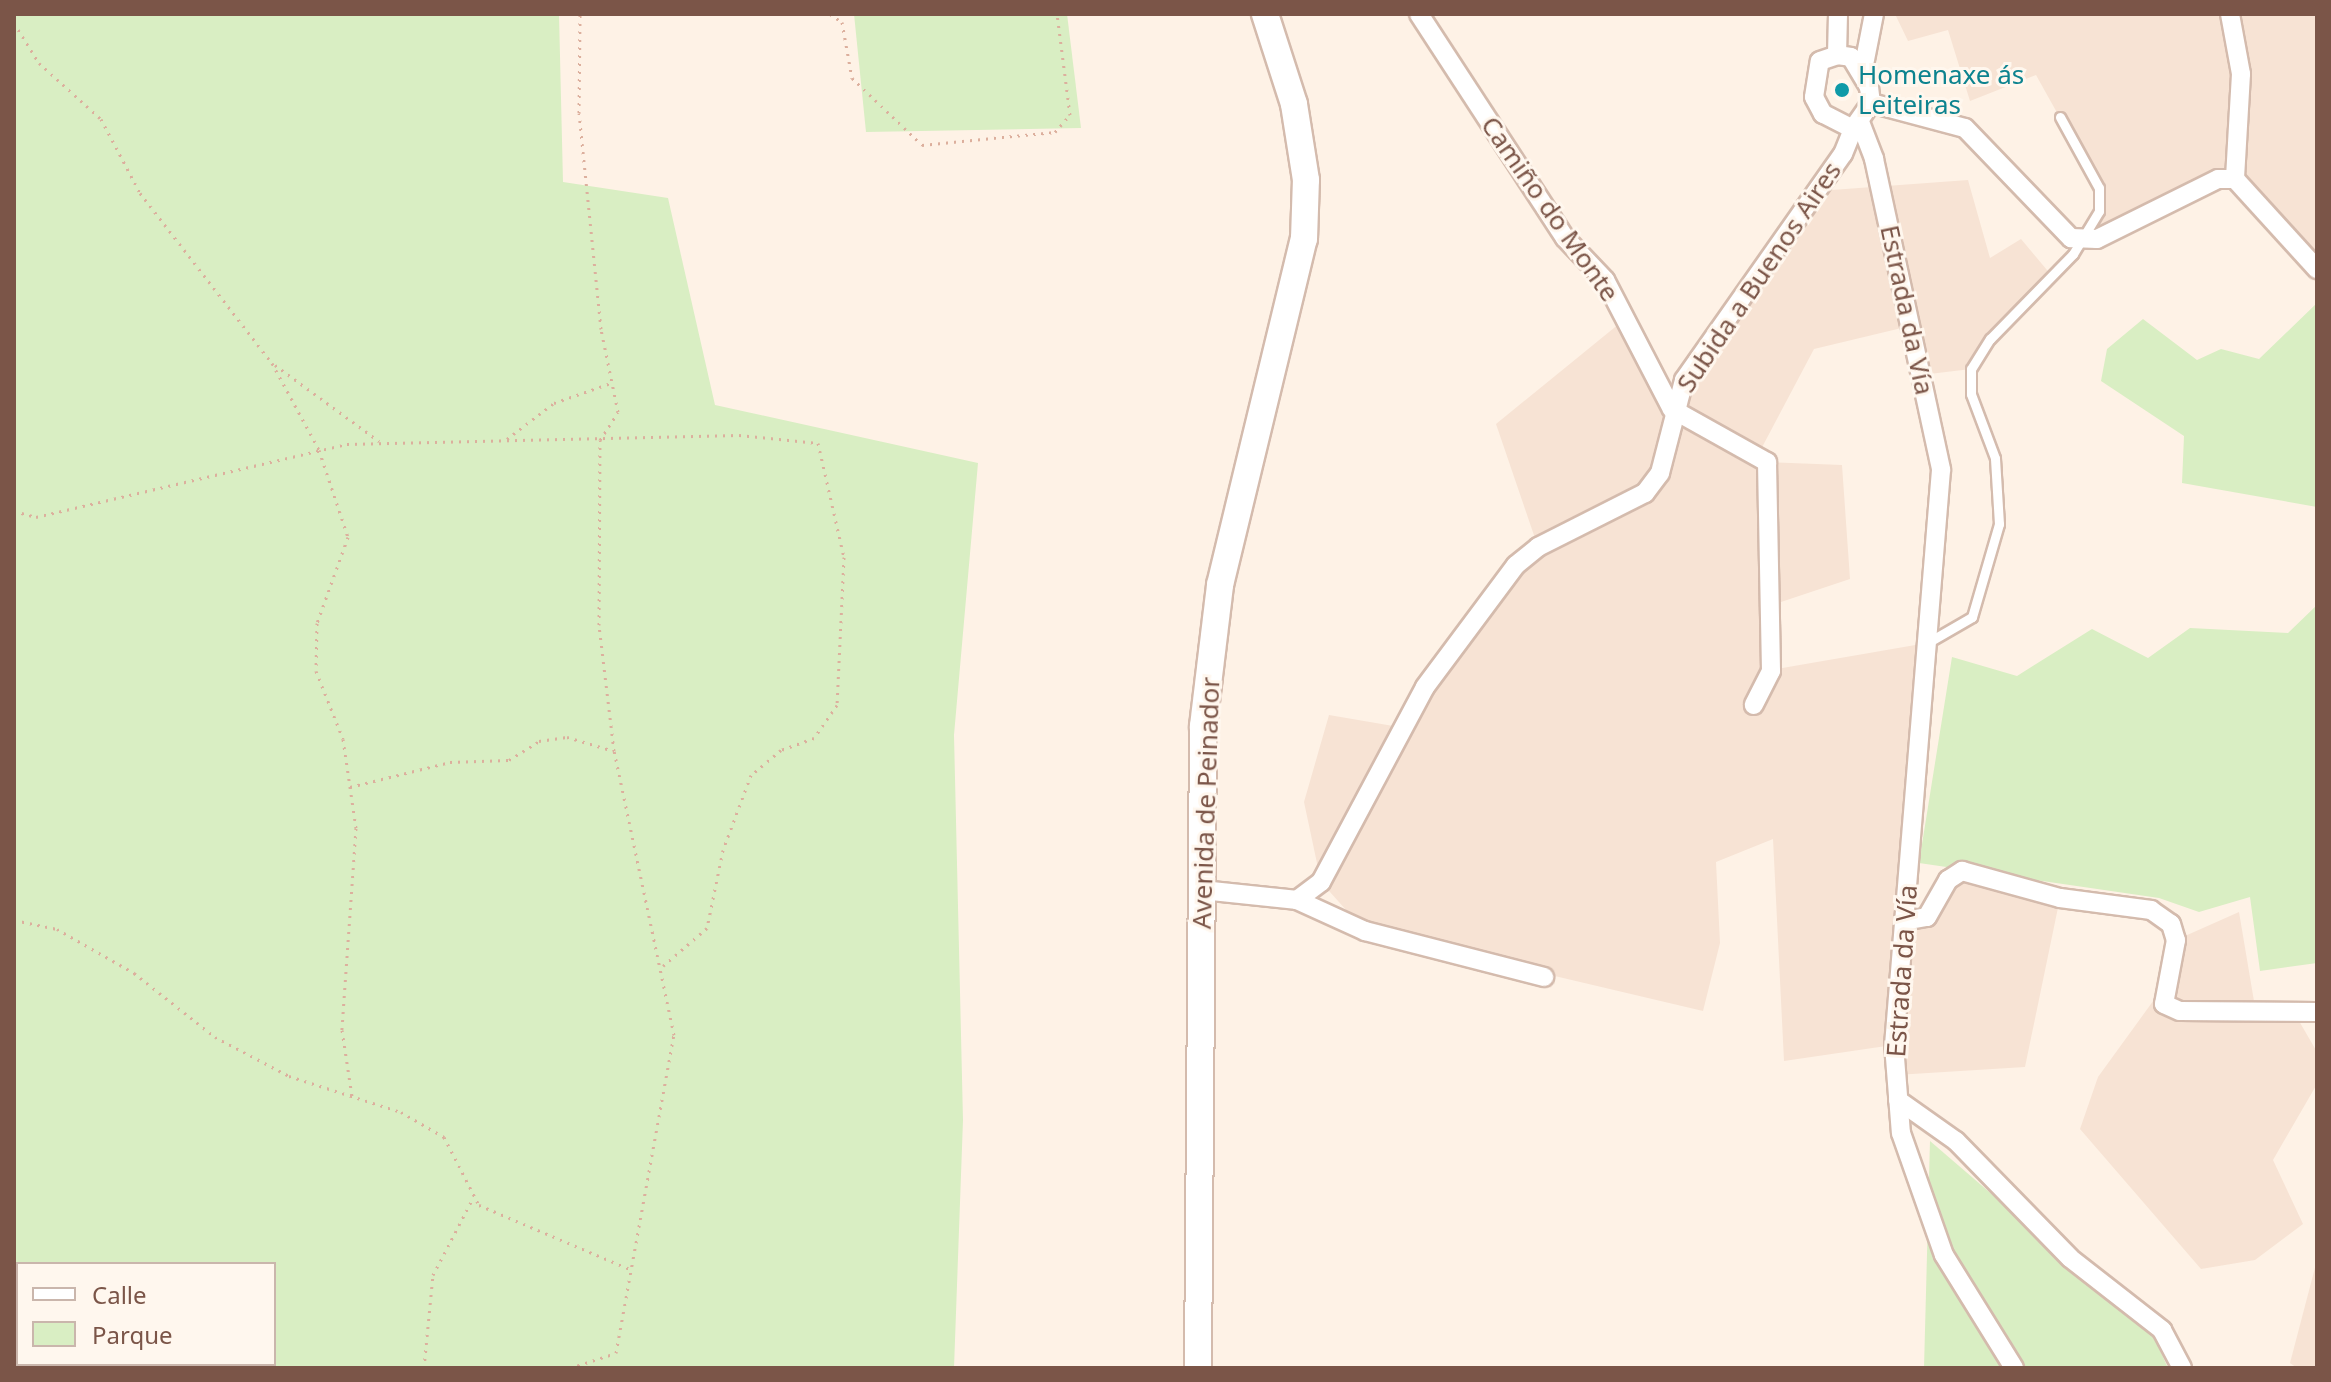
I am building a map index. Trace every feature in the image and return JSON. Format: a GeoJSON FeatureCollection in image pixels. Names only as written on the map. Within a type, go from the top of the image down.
{"type":"FeatureCollection","features":[{"type":"Feature","properties":{"kind":"street","name":"Avenida de Peinador"},"geometry":{"type":"LineString","coordinates":[[1198,1368],[1203,726],[1220,585],[1304,239],[1306,180],[1294,104],[1265,14]]}},
{"type":"Feature","properties":{"kind":"street","name":"Camiño do Monte"},"geometry":{"type":"LineString","coordinates":[[1419,14],[1565,238],[1605,280],[1672,409]]}},
{"type":"Feature","properties":{"kind":"street"},"geometry":{"type":"LineString","coordinates":[[1837,55],[1838,14]]}},
{"type":"Feature","properties":{"kind":"street"},"geometry":{"type":"LineString","coordinates":[[1863,70],[1837,55],[1820,61],[1814,97],[1823,114],[1856,125],[1871,103],[1863,70],[1874,14]]}},
{"type":"Feature","properties":{"kind":"street"},"geometry":{"type":"LineString","coordinates":[[2230,14],[2241,74],[2235,179],[2317,269]]}},
{"type":"Feature","properties":{"kind":"street"},"geometry":{"type":"LineString","coordinates":[[1871,103],[1965,128],[2054,229],[2084,239],[2097,239],[2218,179],[2235,179]]}},
{"type":"Feature","properties":{"kind":"street","name":"Subida a Buenos Aires"},"geometry":{"type":"LineString","coordinates":[[1297,900],[1321,882],[1425,687],[1516,565],[1538,547],[1645,493],[1660,473],[1672,409],[1856,125]]}},
{"type":"Feature","properties":{"kind":"street","name":"Estrada da Vía"},"geometry":{"type":"LineString","coordinates":[[1856,125],[1874,159],[1941,470],[1894,1045],[1901,1133],[1944,1255],[2014,1368]]}},
{"type":"Feature","properties":{"kind":"street"},"geometry":{"type":"LineString","coordinates":[[1672,409],[1767,462],[1771,671],[1754,705]]}},
{"type":"Feature","properties":{"kind":"street"},"geometry":{"type":"LineString","coordinates":[[1904,921],[1927,917],[1948,880],[1962,871],[2060,898],[2151,910],[2171,924],[2176,940],[2164,1004],[2180,1011],[2317,1012]]}},
{"type":"Feature","properties":{"kind":"street"},"geometry":{"type":"LineString","coordinates":[[1202,890],[1297,900],[1365,931],[1544,977]]}},
{"type":"Feature","properties":{"kind":"street"},"geometry":{"type":"LineString","coordinates":[[1898,1100],[1956,1141],[2070,1258],[2162,1330],[2182,1368]]}},
{"type":"Feature","properties":{"kind":"lane"},"geometry":{"type":"LineString","coordinates":[[2060,117],[2099,188],[2099,211],[2084,239]]}},
{"type":"Feature","properties":{"kind":"lane","name":"Estrada da Vía"},"geometry":{"type":"LineString","coordinates":[[1927,643],[1972,617],[1999,524],[1995,458],[1971,394],[1971,369],[1990,339],[2084,239]]}},
{"type":"Feature","properties":{"kind":"path"},"geometry":{"type":"LineString","coordinates":[[570,1368],[616,1353],[674,1035],[663,966],[614,751],[599,625],[600,440],[618,412],[611,383],[579,113],[580,14]]}},
{"type":"Feature","properties":{"kind":"path"},"geometry":{"type":"LineString","coordinates":[[830,14],[842,22],[852,78],[922,145],[1055,132],[1070,115],[1057,14]]}},
{"type":"Feature","properties":{"kind":"path"},"geometry":{"type":"LineString","coordinates":[[14,23],[39,63],[101,119],[140,193],[272,363],[319,450],[348,537],[317,623],[316,671],[343,739],[356,828],[342,1030],[352,1096]]}},
{"type":"Feature","properties":{"kind":"path"},"geometry":{"type":"LineString","coordinates":[[272,363],[381,443]]}},
{"type":"Feature","properties":{"kind":"path"},"geometry":{"type":"LineString","coordinates":[[506,441],[554,403],[611,383]]}},
{"type":"Feature","properties":{"kind":"path"},"geometry":{"type":"LineString","coordinates":[[14,511],[36,517],[319,450],[381,443],[739,435],[818,443],[844,557],[837,705],[814,738],[781,750],[751,775],[723,850],[707,928],[663,966]]}},
{"type":"Feature","properties":{"kind":"path"},"geometry":{"type":"LineString","coordinates":[[350,787],[450,762],[509,760],[539,741],[567,737],[614,751]]}},
{"type":"Feature","properties":{"kind":"path"},"geometry":{"type":"LineString","coordinates":[[14,920],[57,929],[134,973],[215,1037],[289,1076],[401,1112],[444,1137],[473,1197],[630,1269]]}},
{"type":"Feature","properties":{"kind":"path"},"geometry":{"type":"LineString","coordinates":[[424,1368],[433,1275],[473,1197]]}},
{"type":"Feature","properties":{"kind":"path"},"geometry":{"type":"LineString","coordinates":[[594,1361],[600,1368]]}},
{"type":"Feature","properties":{"kind":"shaded area"},"geometry":{"type":"Polygon","coordinates":[[[1895,14],[2317,14],[2317,269],[2235,179],[2084,239],[2099,211],[2099,188],[2036,75],[1970,101],[1948,30],[1908,41],[1895,14]]]}},
{"type":"Feature","properties":{"kind":"shaded area"},"geometry":{"type":"Polygon","coordinates":[[[1968,180],[1990,258],[2021,239],[2052,276],[1971,369],[1921,375],[1910,326],[1814,349],[1759,453],[1767,462],[1842,465],[1850,579],[1769,606],[1771,670],[1927,643],[1904,921],[1927,917],[1962,871],[2060,898],[2025,1067],[1896,1075],[1893,1045],[1784,1061],[1773,839],[1716,862],[1720,943],[1703,1011],[1365,931],[1321,882],[1304,802],[1329,715],[1405,728],[1538,547],[1496,424],[1625,319],[1671,407],[1818,191],[1968,180]]]}},
{"type":"Feature","properties":{"kind":"shaded area"},"geometry":{"type":"Polygon","coordinates":[[[2239,912],[2256,1013],[2295,1014],[2317,1052],[2317,1084],[2273,1160],[2303,1224],[2255,1260],[2201,1269],[2080,1129],[2098,1077],[2164,986],[2176,940],[2239,912]]]}},
{"type":"Feature","properties":{"kind":"shaded area"},"geometry":{"type":"Polygon","coordinates":[[[2317,1260],[2317,1368],[2297,1368],[2290,1363],[2317,1260]]]}},
{"type":"Feature","properties":{"kind":"green space"},"geometry":{"type":"Polygon","coordinates":[[[14,14],[559,14],[563,182],[668,198],[715,405],[978,463],[954,735],[963,1120],[954,1368],[14,1368],[14,14]]]}},
{"type":"Feature","properties":{"kind":"green space"},"geometry":{"type":"Polygon","coordinates":[[[854,14],[1067,14],[1081,128],[866,132],[854,14]]]}},
{"type":"Feature","properties":{"kind":"green space"},"geometry":{"type":"Polygon","coordinates":[[[2317,303],[2317,507],[2182,483],[2184,436],[2101,381],[2107,349],[2143,319],[2197,360],[2221,349],[2259,359],[2317,303]]]}},
{"type":"Feature","properties":{"kind":"green space"},"geometry":{"type":"Polygon","coordinates":[[[2317,605],[2317,963],[2260,971],[2250,897],[2199,912],[2159,898],[1919,863],[1952,657],[2017,676],[2092,629],[2148,658],[2190,628],[2288,633],[2317,605]]]}},
{"type":"Feature","properties":{"kind":"green space"},"geometry":{"type":"Polygon","coordinates":[[[1930,1141],[2151,1331],[2168,1368],[1924,1368],[1930,1141]]]}},
{"type":"Feature","properties":{"kind":"place","name":"Homenaxe ás Leiteiras"},"geometry":{"type":"Point","coordinates":[1842,90]}}]}
